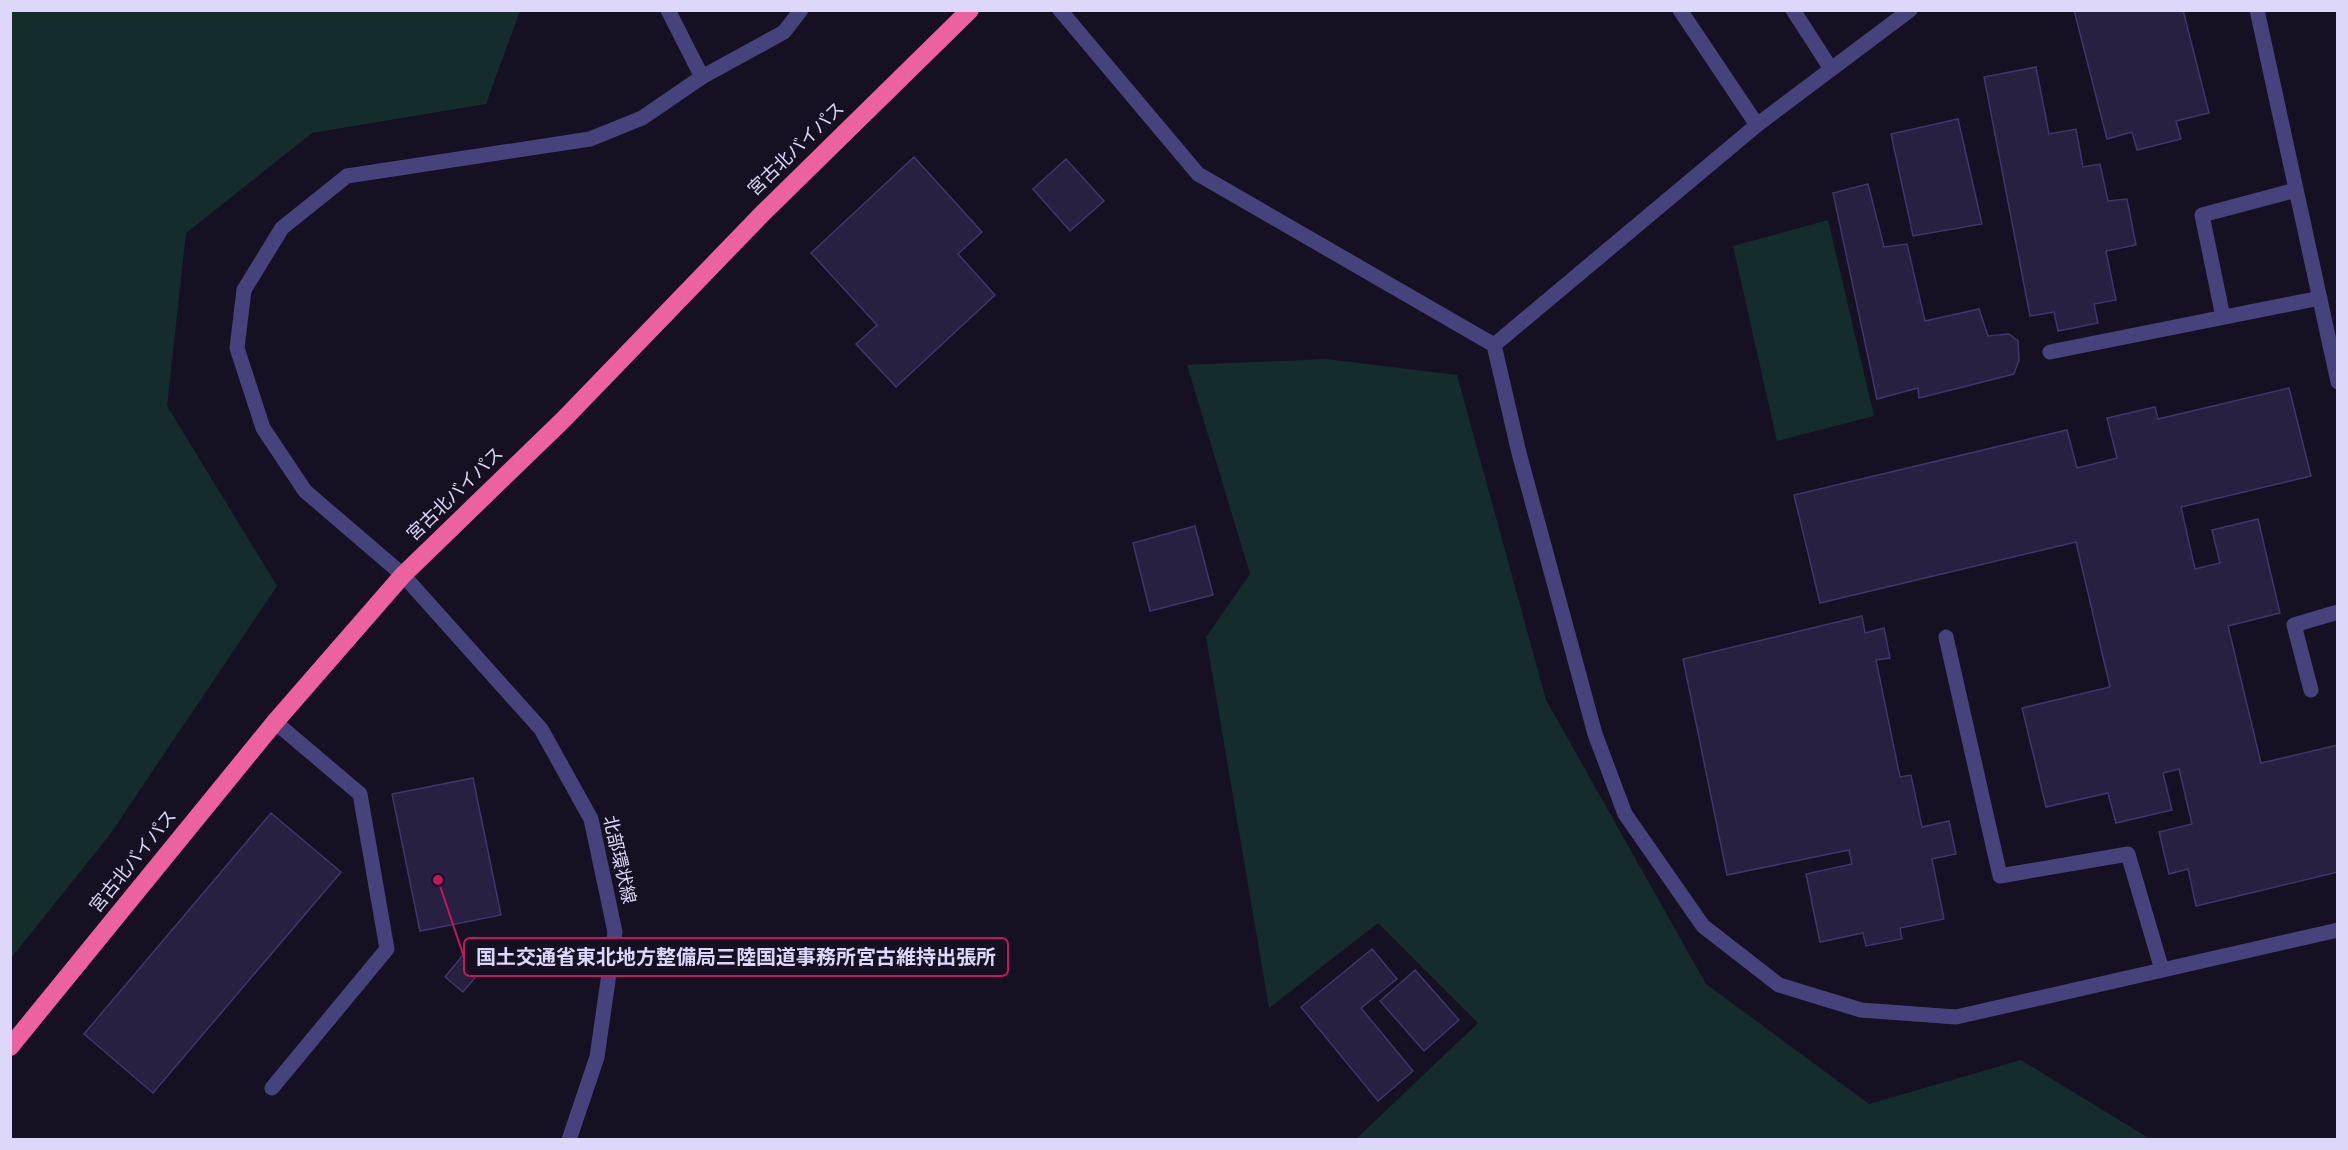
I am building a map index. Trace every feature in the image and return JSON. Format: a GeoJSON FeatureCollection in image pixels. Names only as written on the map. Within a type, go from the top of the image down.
{"type":"FeatureCollection","features":[{"type":"Feature","properties":{"kind":"highway","name":"宮古北バイパス"},"geometry":{"type":"LineString","coordinates":[[10,1047],[275,722],[403,575],[563,420],[763,213],[970,10]]}},
{"type":"Feature","properties":{"kind":"street"},"geometry":{"type":"LineString","coordinates":[[668,10],[702,77]]}},
{"type":"Feature","properties":{"kind":"street","name":"北部環状線"},"geometry":{"type":"LineString","coordinates":[[569,1140],[597,1057],[615,932],[591,819],[541,729],[403,575],[305,491],[264,429],[237,348],[244,290],[282,228],[347,176],[590,139],[642,118],[702,77],[784,32],[801,10]]}},
{"type":"Feature","properties":{"kind":"street"},"geometry":{"type":"LineString","coordinates":[[1060,10],[1198,174],[1494,345],[1519,453],[1595,734],[1625,814],[1703,926],[1779,986],[1861,1011],[1956,1017],[2337,930]]}},
{"type":"Feature","properties":{"kind":"street"},"geometry":{"type":"LineString","coordinates":[[1680,10],[1757,125]]}},
{"type":"Feature","properties":{"kind":"street"},"geometry":{"type":"LineString","coordinates":[[1793,10],[1831,69]]}},
{"type":"Feature","properties":{"kind":"street"},"geometry":{"type":"LineString","coordinates":[[1494,345],[1757,125],[1910,10]]}},
{"type":"Feature","properties":{"kind":"street"},"geometry":{"type":"LineString","coordinates":[[2257,10],[2337,382]]}},
{"type":"Feature","properties":{"kind":"street"},"geometry":{"type":"LineString","coordinates":[[2223,317],[2202,215],[2296,190]]}},
{"type":"Feature","properties":{"kind":"street"},"geometry":{"type":"LineString","coordinates":[[2050,352],[2320,298]]}},
{"type":"Feature","properties":{"kind":"street"},"geometry":{"type":"LineString","coordinates":[[2311,690],[2294,625],[2337,612]]}},
{"type":"Feature","properties":{"kind":"street"},"geometry":{"type":"LineString","coordinates":[[1946,637],[2000,876],[2128,854],[2162,970]]}},
{"type":"Feature","properties":{"kind":"street"},"geometry":{"type":"LineString","coordinates":[[272,1088],[387,949],[360,794],[275,722]]}},
{"type":"Feature","properties":{"kind":"green space"},"geometry":{"type":"Polygon","coordinates":[[[11,10],[520,11],[486,104],[312,133],[186,233],[167,406],[277,586],[111,833],[11,958],[11,10]]]}},
{"type":"Feature","properties":{"kind":"green space"},"geometry":{"type":"Polygon","coordinates":[[[1828,220],[1874,416],[1777,441],[1733,246],[1828,220]]]}},
{"type":"Feature","properties":{"kind":"green space"},"geometry":{"type":"Polygon","coordinates":[[[1326,359],[1457,375],[1546,700],[1706,984],[1869,1104],[2021,1060],[2150,1139],[1356,1139],[1478,1023],[1378,923],[1269,1008],[1206,637],[1250,574],[1187,365],[1326,359]]]}},
{"type":"Feature","properties":{"kind":"building"},"geometry":{"type":"Polygon","coordinates":[[[2074,10],[2183,10],[2209,113],[2176,121],[2181,139],[2137,150],[2132,132],[2107,139],[2074,10]]]}},
{"type":"Feature","properties":{"kind":"building"},"geometry":{"type":"Polygon","coordinates":[[[2036,67],[2049,134],[2076,129],[2083,167],[2100,164],[2108,201],[2127,199],[2136,245],[2106,251],[2116,300],[2094,304],[2098,323],[2058,331],[2054,312],[2030,316],[1984,77],[2036,67]]]}},
{"type":"Feature","properties":{"kind":"building"},"geometry":{"type":"Polygon","coordinates":[[[1958,119],[1982,224],[1913,236],[1891,134],[1958,119]]]}},
{"type":"Feature","properties":{"kind":"building"},"geometry":{"type":"Polygon","coordinates":[[[914,157],[982,232],[958,254],[995,295],[896,387],[856,344],[877,325],[811,253],[914,157]]]}},
{"type":"Feature","properties":{"kind":"building"},"geometry":{"type":"Polygon","coordinates":[[[1066,159],[1104,201],[1070,231],[1033,189],[1066,159]]]}},
{"type":"Feature","properties":{"kind":"building"},"geometry":{"type":"Polygon","coordinates":[[[1868,184],[1884,247],[1907,244],[1925,321],[1979,309],[1988,336],[2009,334],[2018,341],[2019,360],[2014,374],[1919,398],[1918,388],[1877,399],[1833,193],[1868,184]]]}},
{"type":"Feature","properties":{"kind":"building"},"geometry":{"type":"Polygon","coordinates":[[[2289,388],[2311,476],[2181,507],[2195,569],[2220,563],[2212,530],[2258,519],[2280,613],[2228,626],[2261,763],[2338,745],[2338,872],[2196,906],[2188,869],[2169,874],[2159,832],[2192,824],[2179,769],[2163,773],[2172,810],[2116,823],[2108,793],[2046,807],[2022,708],[2110,687],[2076,542],[1820,603],[1794,495],[2067,430],[2077,468],[2117,458],[2107,418],[2155,407],[2158,419],[2289,388]]]}},
{"type":"Feature","properties":{"kind":"building"},"geometry":{"type":"Polygon","coordinates":[[[1195,526],[1213,595],[1150,611],[1133,543],[1195,526]]]}},
{"type":"Feature","properties":{"kind":"building"},"geometry":{"type":"Polygon","coordinates":[[[1862,616],[1865,633],[1884,628],[1890,658],[1876,660],[1900,777],[1911,775],[1922,827],[1949,821],[1956,854],[1932,859],[1944,919],[1900,928],[1902,939],[1866,946],[1863,933],[1820,942],[1806,874],[1852,864],[1849,850],[1727,875],[1683,659],[1862,616]]]}},
{"type":"Feature","properties":{"kind":"building"},"geometry":{"type":"Polygon","coordinates":[[[473,778],[501,915],[420,931],[392,794],[473,778]]]}},
{"type":"Feature","properties":{"kind":"building"},"geometry":{"type":"Polygon","coordinates":[[[271,813],[341,872],[153,1093],[84,1034],[271,813]]]}},
{"type":"Feature","properties":{"kind":"building"},"geometry":{"type":"Polygon","coordinates":[[[476,939],[495,954],[463,992],[445,977],[476,939]]]}},
{"type":"Feature","properties":{"kind":"building"},"geometry":{"type":"Polygon","coordinates":[[[1372,949],[1397,979],[1361,1008],[1413,1071],[1378,1101],[1301,1007],[1372,949]]]}},
{"type":"Feature","properties":{"kind":"building"},"geometry":{"type":"Polygon","coordinates":[[[1415,970],[1459,1020],[1424,1051],[1380,1001],[1415,970]]]}},
{"type":"Feature","properties":{"kind":"place","name":"国土交通省東北地方整備局三陸国道事務所宮古維持出張所"},"geometry":{"type":"Point","coordinates":[438,880]}}]}
